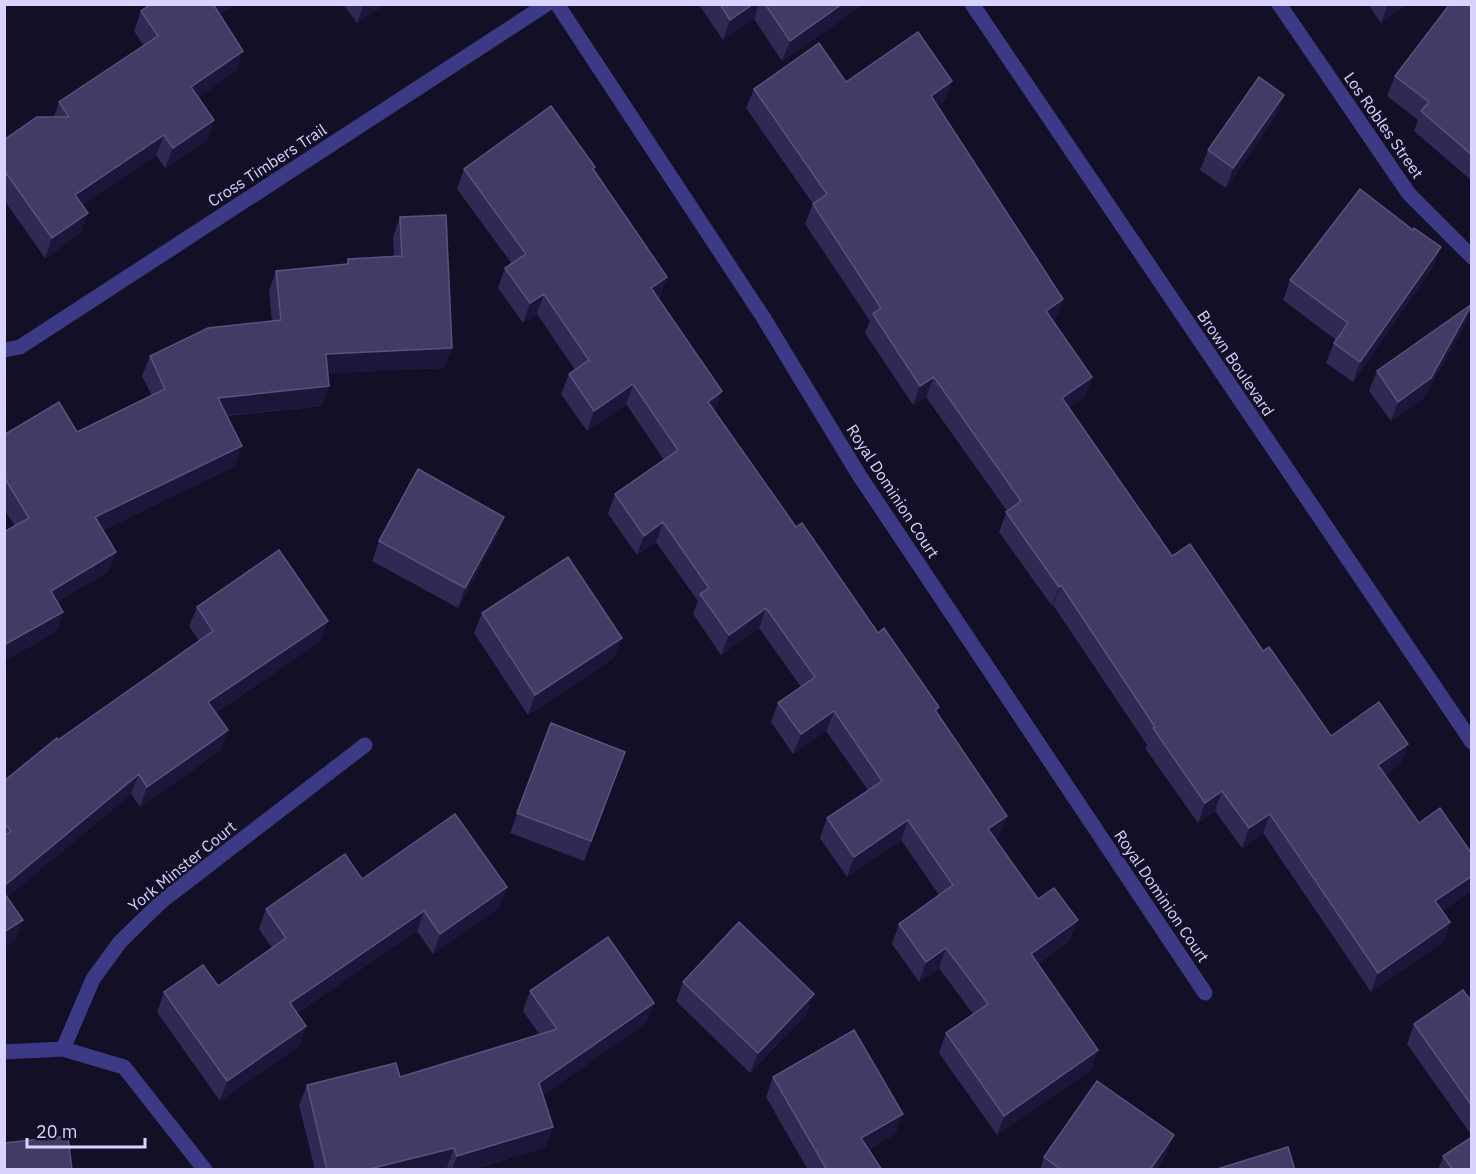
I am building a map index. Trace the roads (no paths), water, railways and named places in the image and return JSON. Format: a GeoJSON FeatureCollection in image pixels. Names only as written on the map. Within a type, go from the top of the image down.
{"type":"FeatureCollection","features":[{"type":"Feature","properties":{"kind":"street","name":"Cross Timbers Trail"},"geometry":{"type":"LineString","coordinates":[[4,350],[20,347],[547,4]]}},
{"type":"Feature","properties":{"kind":"street","name":"Royal Dominion Court"},"geometry":{"type":"LineString","coordinates":[[557,4],[763,317],[859,475],[1205,993]]}},
{"type":"Feature","properties":{"kind":"street","name":"Brown Boulevard"},"geometry":{"type":"LineString","coordinates":[[972,4],[1472,741]]}},
{"type":"Feature","properties":{"kind":"street","name":"Los Robles Street"},"geometry":{"type":"LineString","coordinates":[[1279,4],[1409,194],[1472,257]]}},
{"type":"Feature","properties":{"kind":"street","name":"York Minster Court"},"geometry":{"type":"LineString","coordinates":[[63,1049],[93,979],[120,942],[162,901],[365,745]]}},
{"type":"Feature","properties":{"kind":"street"},"geometry":{"type":"LineString","coordinates":[[4,1052],[63,1049],[124,1067],[205,1170]]}}]}
